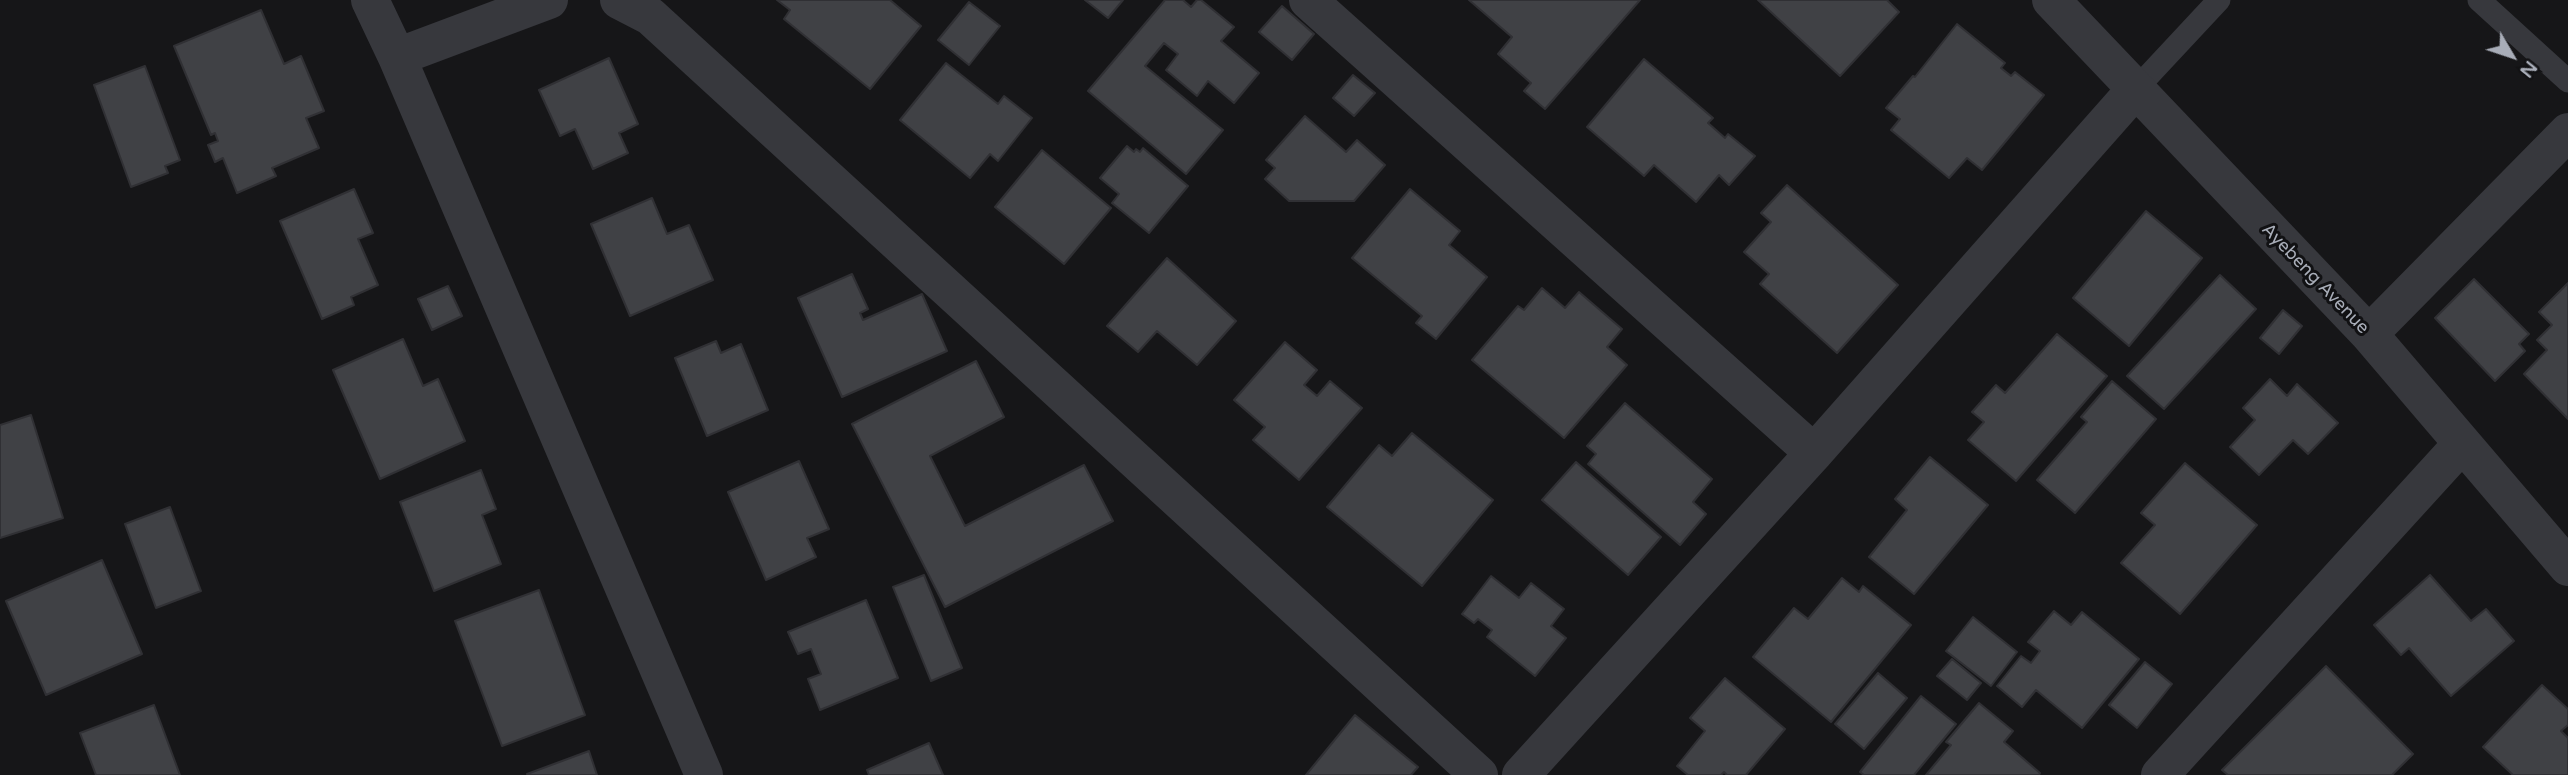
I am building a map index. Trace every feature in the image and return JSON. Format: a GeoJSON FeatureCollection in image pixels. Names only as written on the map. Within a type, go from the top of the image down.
{"type":"FeatureCollection","features":[{"type":"Feature","properties":{"kind":"street"},"geometry":{"type":"LineString","coordinates":[[370,0],[397,57],[704,775]]}},
{"type":"Feature","properties":{"kind":"street"},"geometry":{"type":"LineString","coordinates":[[397,57],[549,0]]}},
{"type":"Feature","properties":{"kind":"street"},"geometry":{"type":"LineString","coordinates":[[619,0],[650,16],[1479,775]]}},
{"type":"Feature","properties":{"kind":"street"},"geometry":{"type":"LineString","coordinates":[[1308,0],[1814,453]]}},
{"type":"Feature","properties":{"kind":"street","name":"Ayebeng Avenue"},"geometry":{"type":"LineString","coordinates":[[2051,0],[2369,334],[2568,568]]}},
{"type":"Feature","properties":{"kind":"street"},"geometry":{"type":"LineString","coordinates":[[1521,775],[1814,453],[2135,90]]}},
{"type":"Feature","properties":{"kind":"street"},"geometry":{"type":"LineString","coordinates":[[2369,334],[2568,132]]}},
{"type":"Feature","properties":{"kind":"street"},"geometry":{"type":"LineString","coordinates":[[2160,775],[2461,445]]}},
{"type":"Feature","properties":{"kind":"lane"},"geometry":{"type":"LineString","coordinates":[[2135,90],[2219,0]]}},
{"type":"Feature","properties":{"kind":"lane"},"geometry":{"type":"LineString","coordinates":[[2479,0],[2568,81]]}},
{"type":"Feature","properties":{"kind":"building"},"geometry":{"type":"Polygon","coordinates":[[[777,0],[890,0],[921,26],[870,89],[784,19],[790,10],[777,0]]]}},
{"type":"Feature","properties":{"kind":"building"},"geometry":{"type":"Polygon","coordinates":[[[1085,0],[1123,0],[1108,18],[1085,0]]]}},
{"type":"Feature","properties":{"kind":"building"},"geometry":{"type":"Polygon","coordinates":[[[1165,0],[1183,0],[1191,7],[1197,0],[1201,0],[1234,27],[1221,41],[1259,73],[1234,103],[1208,81],[1197,96],[1166,70],[1178,54],[1164,43],[1145,66],[1223,130],[1186,174],[1088,91],[1165,0]]]}},
{"type":"Feature","properties":{"kind":"building"},"geometry":{"type":"Polygon","coordinates":[[[1469,0],[1640,0],[1545,109],[1524,91],[1531,83],[1498,54],[1512,37],[1469,0]]]}},
{"type":"Feature","properties":{"kind":"building"},"geometry":{"type":"Polygon","coordinates":[[[1758,0],[1887,0],[1899,12],[1840,76],[1758,0]]]}},
{"type":"Feature","properties":{"kind":"building"},"geometry":{"type":"Polygon","coordinates":[[[969,2],[1000,26],[969,65],[938,40],[969,2]]]}},
{"type":"Feature","properties":{"kind":"building"},"geometry":{"type":"Polygon","coordinates":[[[1282,6],[1314,34],[1292,60],[1259,32],[1282,6]]]}},
{"type":"Feature","properties":{"kind":"building"},"geometry":{"type":"Polygon","coordinates":[[[261,10],[284,64],[301,56],[324,111],[306,118],[319,148],[272,168],[276,176],[237,193],[223,158],[215,162],[208,145],[218,141],[215,133],[211,135],[174,46],[261,10]]]}},
{"type":"Feature","properties":{"kind":"building"},"geometry":{"type":"Polygon","coordinates":[[[1957,24],[2005,63],[2001,68],[2011,76],[2015,72],[2044,95],[1982,170],[1967,158],[1949,178],[1891,130],[1900,119],[1886,108],[1913,76],[1915,77],[1957,24]]]}},
{"type":"Feature","properties":{"kind":"building"},"geometry":{"type":"Polygon","coordinates":[[[609,58],[638,124],[619,133],[628,153],[593,169],[575,129],[560,136],[539,90],[609,58]]]}},
{"type":"Feature","properties":{"kind":"building"},"geometry":{"type":"Polygon","coordinates":[[[1644,59],[1713,118],[1708,123],[1725,138],[1728,134],[1755,156],[1729,185],[1719,175],[1696,202],[1654,165],[1644,176],[1587,127],[1644,59]]]}},
{"type":"Feature","properties":{"kind":"building"},"geometry":{"type":"Polygon","coordinates":[[[946,63],[998,104],[1004,96],[1032,118],[998,161],[990,154],[970,178],[900,120],[946,63]]]}},
{"type":"Feature","properties":{"kind":"building"},"geometry":{"type":"Polygon","coordinates":[[[145,66],[180,160],[165,166],[168,173],[131,187],[94,85],[145,66]]]}},
{"type":"Feature","properties":{"kind":"building"},"geometry":{"type":"Polygon","coordinates":[[[1353,75],[1375,93],[1354,116],[1333,98],[1353,75]]]}},
{"type":"Feature","properties":{"kind":"building"},"geometry":{"type":"Polygon","coordinates":[[[1305,116],[1346,152],[1357,140],[1385,165],[1354,201],[1289,201],[1265,179],[1275,168],[1266,160],[1305,116]]]}},
{"type":"Feature","properties":{"kind":"building"},"geometry":{"type":"Polygon","coordinates":[[[1127,146],[1134,152],[1136,149],[1140,152],[1143,148],[1188,186],[1149,233],[1112,203],[1119,194],[1100,178],[1127,146]]]}},
{"type":"Feature","properties":{"kind":"building"},"geometry":{"type":"Polygon","coordinates":[[[1042,150],[1111,208],[1064,264],[995,207],[1042,150]]]}},
{"type":"Feature","properties":{"kind":"building"},"geometry":{"type":"Polygon","coordinates":[[[1787,185],[1898,285],[1837,353],[1760,284],[1769,274],[1744,252],[1771,222],[1761,213],[1787,185]]]}},
{"type":"Feature","properties":{"kind":"building"},"geometry":{"type":"Polygon","coordinates":[[[354,189],[373,233],[358,239],[378,285],[351,297],[354,305],[322,319],[280,221],[354,189]]]}},
{"type":"Feature","properties":{"kind":"building"},"geometry":{"type":"Polygon","coordinates":[[[1410,189],[1460,231],[1449,245],[1487,277],[1436,339],[1416,323],[1422,316],[1352,258],[1410,189]]]}},
{"type":"Feature","properties":{"kind":"building"},"geometry":{"type":"Polygon","coordinates":[[[652,198],[667,234],[689,225],[713,280],[630,316],[591,224],[652,198]]]}},
{"type":"Feature","properties":{"kind":"building"},"geometry":{"type":"Polygon","coordinates":[[[2146,211],[2202,258],[2129,346],[2073,298],[2146,211]]]}},
{"type":"Feature","properties":{"kind":"building"},"geometry":{"type":"Polygon","coordinates":[[[1167,258],[1236,321],[1197,365],[1157,331],[1138,352],[1107,326],[1167,258]]]}},
{"type":"Feature","properties":{"kind":"building"},"geometry":{"type":"Polygon","coordinates":[[[852,274],[868,309],[860,313],[863,320],[922,294],[947,351],[842,397],[798,298],[852,274]]]}},
{"type":"Feature","properties":{"kind":"building"},"geometry":{"type":"Polygon","coordinates":[[[2220,275],[2256,309],[2164,409],[2127,376],[2220,275]]]}},
{"type":"Feature","properties":{"kind":"building"},"geometry":{"type":"Polygon","coordinates":[[[2474,279],[2529,334],[2519,344],[2525,351],[2495,381],[2435,318],[2474,279]]]}},
{"type":"Feature","properties":{"kind":"building"},"geometry":{"type":"Polygon","coordinates":[[[2568,283],[2568,419],[2524,374],[2547,350],[2537,340],[2552,325],[2539,312],[2568,283]]]}},
{"type":"Feature","properties":{"kind":"building"},"geometry":{"type":"Polygon","coordinates":[[[448,286],[462,316],[432,330],[418,299],[448,286]]]}},
{"type":"Feature","properties":{"kind":"building"},"geometry":{"type":"Polygon","coordinates":[[[1542,288],[1565,308],[1579,292],[1622,329],[1607,347],[1627,365],[1564,438],[1472,360],[1518,306],[1524,310],[1542,288]]]}},
{"type":"Feature","properties":{"kind":"building"},"geometry":{"type":"Polygon","coordinates":[[[2283,310],[2302,326],[2279,354],[2260,338],[2283,310]]]}},
{"type":"Feature","properties":{"kind":"building"},"geometry":{"type":"Polygon","coordinates":[[[2057,334],[2107,376],[2016,481],[1968,440],[1984,422],[1972,412],[1996,385],[2005,393],[2057,334]]]}},
{"type":"Feature","properties":{"kind":"building"},"geometry":{"type":"Polygon","coordinates":[[[403,339],[423,386],[438,379],[465,441],[380,479],[333,370],[403,339]]]}},
{"type":"Feature","properties":{"kind":"building"},"geometry":{"type":"Polygon","coordinates":[[[716,341],[721,353],[741,344],[768,410],[707,436],[675,358],[716,341]]]}},
{"type":"Feature","properties":{"kind":"building"},"geometry":{"type":"Polygon","coordinates":[[[1285,342],[1317,370],[1304,385],[1317,396],[1330,381],[1362,408],[1299,480],[1253,440],[1265,427],[1234,400],[1285,342]]]}},
{"type":"Feature","properties":{"kind":"building"},"geometry":{"type":"Polygon","coordinates":[[[976,361],[1004,417],[930,456],[965,526],[1084,465],[1113,521],[945,607],[852,424],[976,361]]]}},
{"type":"Feature","properties":{"kind":"building"},"geometry":{"type":"Polygon","coordinates":[[[2270,379],[2287,396],[2297,384],[2338,423],[2308,454],[2293,440],[2259,475],[2230,447],[2255,420],[2243,408],[2270,379]]]}},
{"type":"Feature","properties":{"kind":"building"},"geometry":{"type":"Polygon","coordinates":[[[2112,381],[2156,419],[2075,513],[2037,480],[2087,422],[2081,417],[2112,381]]]}},
{"type":"Feature","properties":{"kind":"building"},"geometry":{"type":"Polygon","coordinates":[[[1625,403],[1712,479],[1693,502],[1706,514],[1680,545],[1588,464],[1596,454],[1587,446],[1625,403]]]}},
{"type":"Feature","properties":{"kind":"building"},"geometry":{"type":"Polygon","coordinates":[[[31,415],[63,518],[0,538],[0,425],[31,415]]]}},
{"type":"Feature","properties":{"kind":"building"},"geometry":{"type":"Polygon","coordinates":[[[1412,433],[1493,500],[1422,586],[1327,507],[1379,445],[1392,456],[1412,433]]]}},
{"type":"Feature","properties":{"kind":"building"},"geometry":{"type":"Polygon","coordinates":[[[1930,457],[1988,505],[1914,594],[1869,557],[1907,510],[1895,499],[1930,457]]]}},
{"type":"Feature","properties":{"kind":"building"},"geometry":{"type":"Polygon","coordinates":[[[799,461],[829,529],[807,538],[816,557],[766,580],[728,492],[799,461]]]}},
{"type":"Feature","properties":{"kind":"building"},"geometry":{"type":"Polygon","coordinates":[[[1576,462],[1661,537],[1628,575],[1542,500],[1576,462]]]}},
{"type":"Feature","properties":{"kind":"building"},"geometry":{"type":"Polygon","coordinates":[[[2185,463],[2257,525],[2180,614],[2121,563],[2155,525],[2141,513],[2185,463]]]}},
{"type":"Feature","properties":{"kind":"building"},"geometry":{"type":"Polygon","coordinates":[[[481,470],[496,509],[482,515],[501,564],[434,591],[400,502],[481,470]]]}},
{"type":"Feature","properties":{"kind":"building"},"geometry":{"type":"Polygon","coordinates":[[[170,507],[201,591],[156,608],[125,524],[170,507]]]}},
{"type":"Feature","properties":{"kind":"building"},"geometry":{"type":"Polygon","coordinates":[[[102,560],[142,654],[46,695],[6,601],[102,560]]]}},
{"type":"Feature","properties":{"kind":"building"},"geometry":{"type":"Polygon","coordinates":[[[924,575],[962,668],[931,681],[893,587],[924,575]]]}},
{"type":"Feature","properties":{"kind":"building"},"geometry":{"type":"Polygon","coordinates":[[[2430,575],[2471,621],[2486,609],[2514,641],[2451,696],[2409,648],[2401,655],[2374,625],[2430,575]]]}},
{"type":"Feature","properties":{"kind":"building"},"geometry":{"type":"Polygon","coordinates":[[[1491,576],[1519,598],[1531,583],[1564,609],[1551,626],[1566,638],[1535,676],[1487,637],[1492,630],[1478,619],[1474,623],[1462,614],[1491,576]]]}},
{"type":"Feature","properties":{"kind":"building"},"geometry":{"type":"Polygon","coordinates":[[[1842,578],[1859,592],[1863,586],[1911,625],[1831,722],[1753,657],[1794,608],[1808,619],[1842,578]]]}},
{"type":"Feature","properties":{"kind":"building"},"geometry":{"type":"Polygon","coordinates":[[[539,590],[585,715],[502,746],[455,621],[539,590]]]}},
{"type":"Feature","properties":{"kind":"building"},"geometry":{"type":"Polygon","coordinates":[[[866,600],[898,678],[820,710],[808,679],[821,674],[811,649],[798,654],[788,632],[866,600]]]}},
{"type":"Feature","properties":{"kind":"building"},"geometry":{"type":"Polygon","coordinates":[[[2054,611],[2071,625],[2082,612],[2139,659],[2082,728],[2036,690],[2022,707],[1997,686],[2021,656],[2031,663],[2040,651],[2028,642],[2054,611]]]}},
{"type":"Feature","properties":{"kind":"building"},"geometry":{"type":"Polygon","coordinates":[[[1973,617],[2017,652],[1991,686],[1946,651],[1973,617]]]}},
{"type":"Feature","properties":{"kind":"building"},"geometry":{"type":"Polygon","coordinates":[[[1952,659],[1981,683],[1967,700],[1937,676],[1952,659]]]}},
{"type":"Feature","properties":{"kind":"building"},"geometry":{"type":"Polygon","coordinates":[[[2145,662],[2172,684],[2137,728],[2109,705],[2145,662]]]}},
{"type":"Feature","properties":{"kind":"building"},"geometry":{"type":"Polygon","coordinates":[[[2326,666],[2413,754],[2392,775],[2228,775],[2222,770],[2326,666]]]}},
{"type":"Feature","properties":{"kind":"building"},"geometry":{"type":"Polygon","coordinates":[[[1878,673],[1907,698],[1864,749],[1835,724],[1878,673]]]}},
{"type":"Feature","properties":{"kind":"building"},"geometry":{"type":"Polygon","coordinates":[[[1725,678],[1785,729],[1746,775],[1727,775],[1724,772],[1721,775],[1688,775],[1677,766],[1705,731],[1690,718],[1725,678]]]}},
{"type":"Feature","properties":{"kind":"building"},"geometry":{"type":"Polygon","coordinates":[[[2542,685],[2568,709],[2568,725],[2561,731],[2568,738],[2568,775],[2513,775],[2483,747],[2542,685]]]}},
{"type":"Feature","properties":{"kind":"building"},"geometry":{"type":"Polygon","coordinates":[[[1921,696],[1956,724],[1914,775],[1864,775],[1860,772],[1921,696]]]}},
{"type":"Feature","properties":{"kind":"building"},"geometry":{"type":"Polygon","coordinates":[[[1979,703],[2013,731],[2004,742],[2040,773],[2039,775],[1926,775],[1951,745],[1946,742],[1979,703]]]}},
{"type":"Feature","properties":{"kind":"building"},"geometry":{"type":"Polygon","coordinates":[[[154,705],[180,775],[96,775],[80,733],[154,705]]]}},
{"type":"Feature","properties":{"kind":"building"},"geometry":{"type":"Polygon","coordinates":[[[1355,715],[1418,767],[1411,775],[1306,775],[1355,715]]]}},
{"type":"Feature","properties":{"kind":"building"},"geometry":{"type":"Polygon","coordinates":[[[929,743],[943,775],[869,775],[867,770],[929,743]]]}},
{"type":"Feature","properties":{"kind":"building"},"geometry":{"type":"Polygon","coordinates":[[[589,751],[597,775],[527,774],[589,751]]]}}]}
